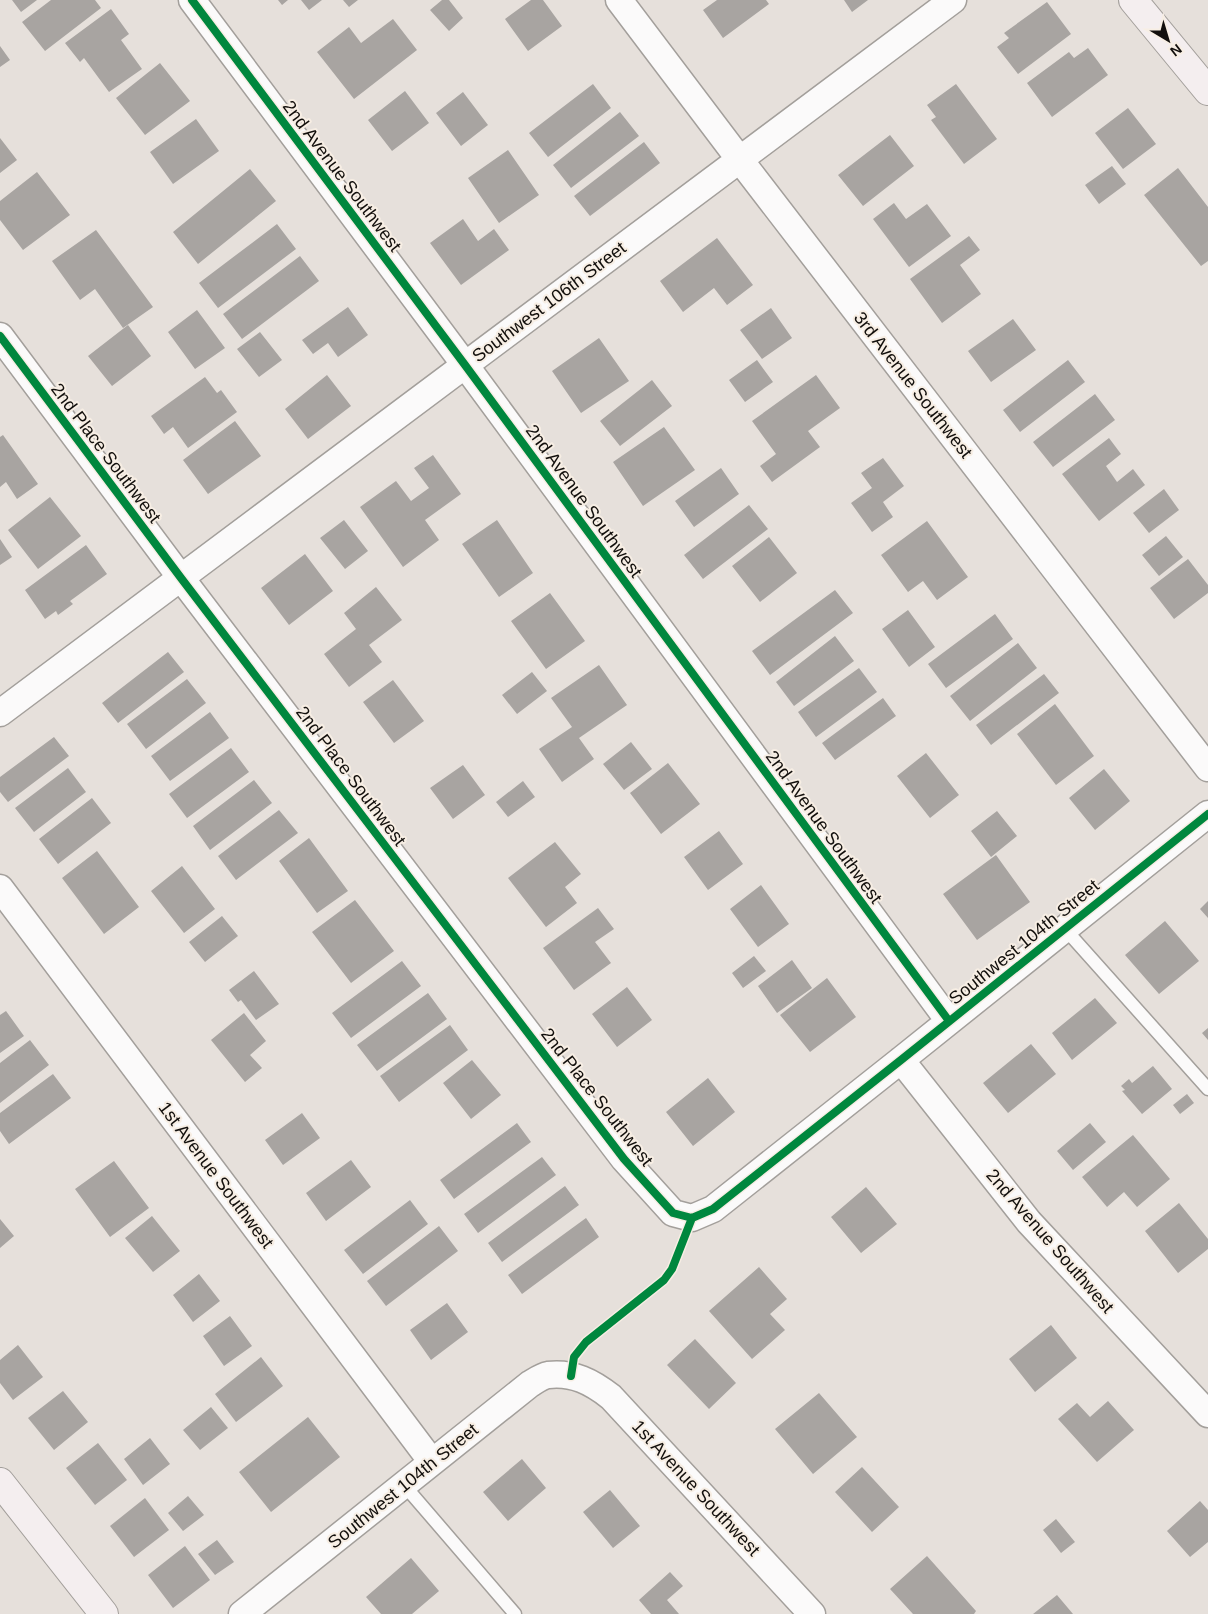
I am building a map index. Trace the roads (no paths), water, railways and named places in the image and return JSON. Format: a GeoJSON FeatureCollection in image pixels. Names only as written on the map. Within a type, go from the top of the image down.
{"type":"FeatureCollection","features":[{"type":"Feature","properties":{"kind":"street","name":"2nd Avenue Southwest"},"geometry":{"type":"LineString","coordinates":[[192,0],[465,365],[950,1021]]}},
{"type":"Feature","properties":{"kind":"street","name":"3rd Avenue Southwest"},"geometry":{"type":"LineString","coordinates":[[619,0],[1208,768]]}},
{"type":"Feature","properties":{"kind":"street","name":"Southwest 106th Street"},"geometry":{"type":"LineString","coordinates":[[0,712],[953,0]]}},
{"type":"Feature","properties":{"kind":"street"},"geometry":{"type":"LineString","coordinates":[[1133,0],[1208,91]]}},
{"type":"Feature","properties":{"kind":"street","name":"2nd Place Southwest"},"geometry":{"type":"LineString","coordinates":[[0,336],[180,578],[624,1159],[673,1213],[692,1218]]}},
{"type":"Feature","properties":{"kind":"street","name":"Southwest 104th Street"},"geometry":{"type":"LineString","coordinates":[[692,1218],[713,1209],[1208,814]]}},
{"type":"Feature","properties":{"kind":"street","name":"1st Avenue Southwest"},"geometry":{"type":"LineString","coordinates":[[0,888],[432,1462]]}},
{"type":"Feature","properties":{"kind":"street","name":"2nd Avenue Southwest"},"geometry":{"type":"LineString","coordinates":[[901,1060],[1029,1222],[1208,1414]]}},
{"type":"Feature","properties":{"kind":"street","name":"Southwest 104th Street"},"geometry":{"type":"LineString","coordinates":[[242,1614],[530,1384],[546,1375],[571,1376]]}},
{"type":"Feature","properties":{"kind":"street","name":"1st Avenue Southwest"},"geometry":{"type":"LineString","coordinates":[[571,1376],[593,1383],[611,1397],[812,1614]]}},
{"type":"Feature","properties":{"kind":"street"},"geometry":{"type":"LineString","coordinates":[[0,1482],[104,1614]]}},
{"type":"Feature","properties":{"kind":"lane"},"geometry":{"type":"LineString","coordinates":[[1065,929],[1208,1089]]}},
{"type":"Feature","properties":{"kind":"lane"},"geometry":{"type":"LineString","coordinates":[[404,1485],[515,1614]]}}]}
